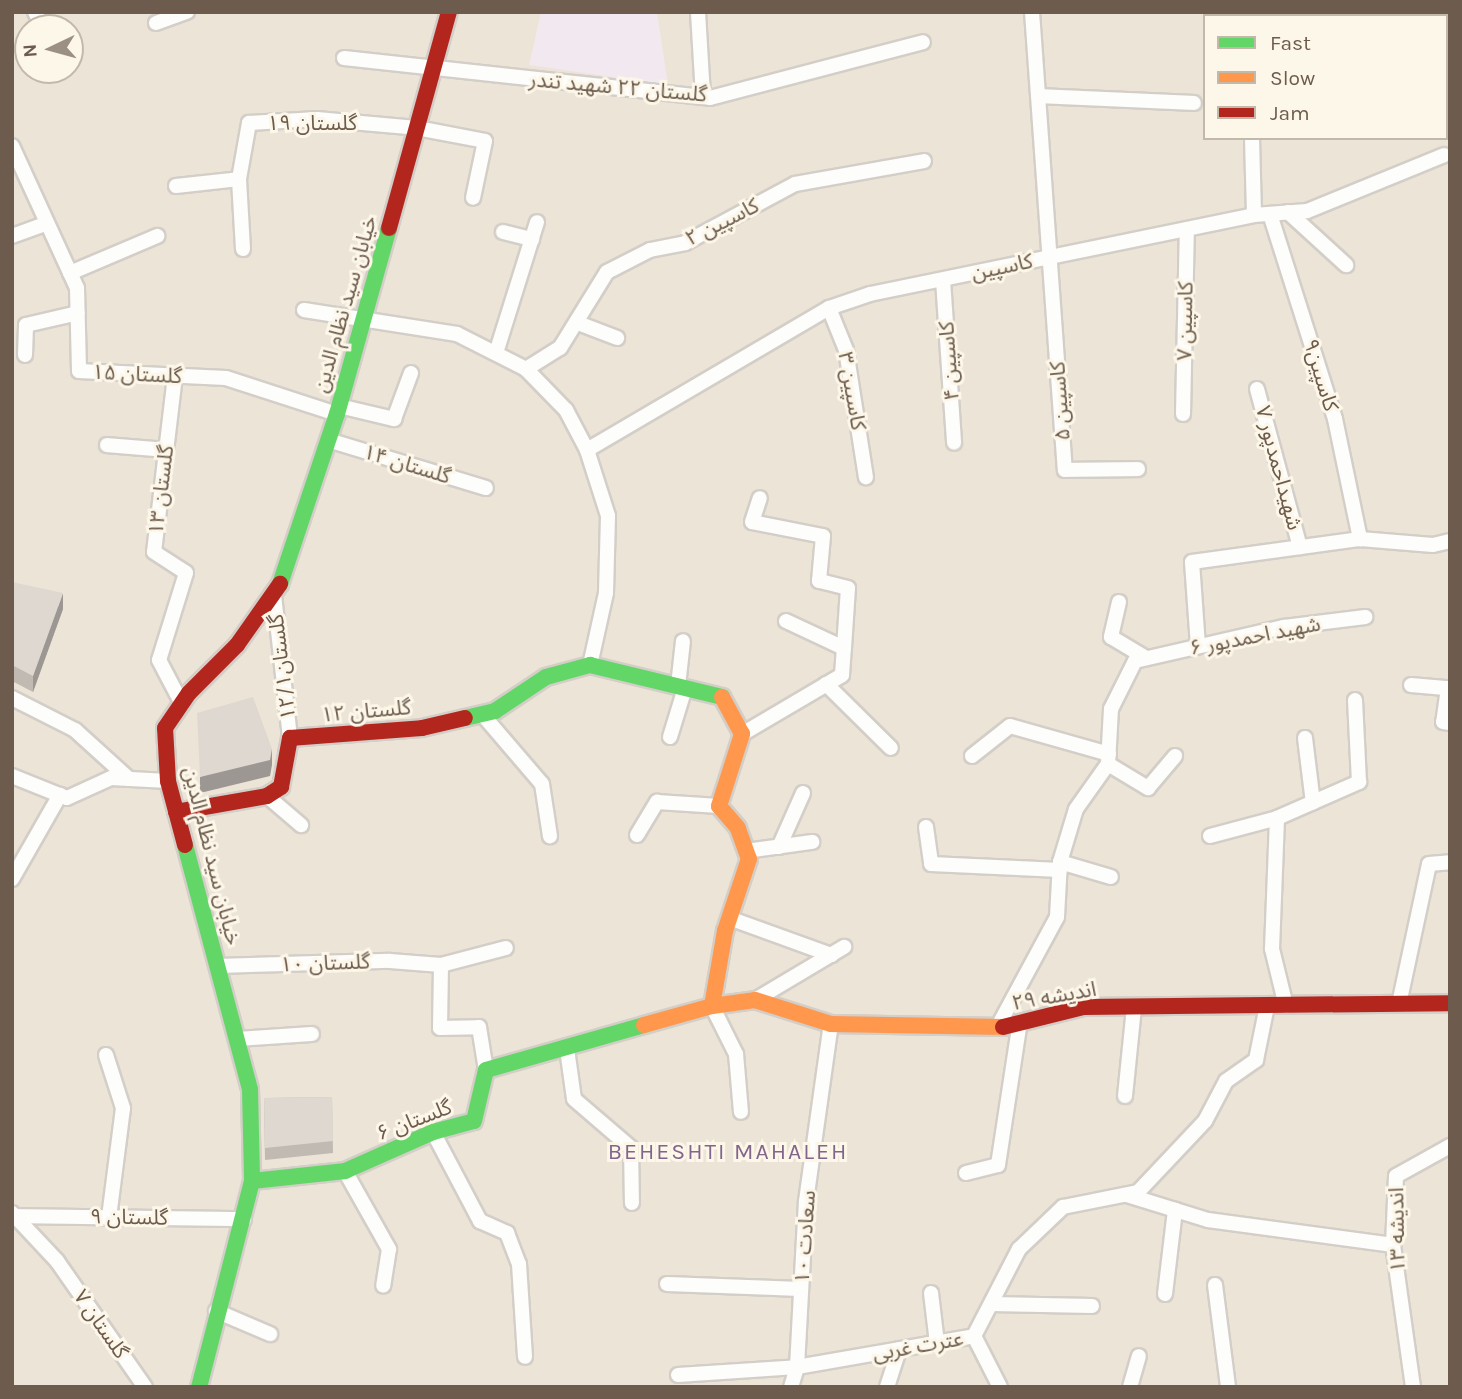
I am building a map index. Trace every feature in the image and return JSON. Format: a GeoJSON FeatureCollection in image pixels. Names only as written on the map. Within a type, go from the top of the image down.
{"type":"FeatureCollection","features":[{"type":"Feature","properties":{"kind":"street"},"geometry":{"type":"LineString","coordinates":[[156,23],[187,12]]}},
{"type":"Feature","properties":{"kind":"street","name":"خیابان سید نظام الدین"},"geometry":{"type":"LineString","coordinates":[[199,1387],[216,1311],[244,1219],[252,1181],[250,1090],[168,781],[166,729],[182,704],[237,645],[274,595],[338,410],[449,12]]}},
{"type":"Feature","properties":{"kind":"street"},"geometry":{"type":"LineString","coordinates":[[698,12],[704,97]]}},
{"type":"Feature","properties":{"kind":"street"},"geometry":{"type":"LineString","coordinates":[[1032,12],[1049,257]]}},
{"type":"Feature","properties":{"kind":"street","name":"گلستان ۲۲ شهید تندر"},"geometry":{"type":"LineString","coordinates":[[344,58],[433,70],[704,97],[923,42]]}},
{"type":"Feature","properties":{"kind":"street"},"geometry":{"type":"LineString","coordinates":[[1039,96],[1194,103]]}},
{"type":"Feature","properties":{"kind":"street","name":"گلستان ۱۹"},"geometry":{"type":"LineString","coordinates":[[243,249],[239,179],[249,123],[317,118],[417,128]]}},
{"type":"Feature","properties":{"kind":"street"},"geometry":{"type":"LineString","coordinates":[[417,128],[485,141],[473,198]]}},
{"type":"Feature","properties":{"kind":"street"},"geometry":{"type":"LineString","coordinates":[[1252,140],[1254,215]]}},
{"type":"Feature","properties":{"kind":"street","name":"گلستان ۱۵"},"geometry":{"type":"LineString","coordinates":[[13,152],[77,288],[79,371],[226,378],[338,410],[394,419],[411,373]]}},
{"type":"Feature","properties":{"kind":"street","name":"کاسپین"},"geometry":{"type":"LineString","coordinates":[[587,450],[829,308],[870,294],[1254,215],[1307,211],[1444,155]]}},
{"type":"Feature","properties":{"kind":"street","name":"کاسپین ۲"},"geometry":{"type":"LineString","coordinates":[[526,369],[560,348],[578,323],[607,272],[650,250],[685,243],[795,184],[924,161]]}},
{"type":"Feature","properties":{"kind":"street"},"geometry":{"type":"LineString","coordinates":[[176,186],[239,179]]}},
{"type":"Feature","properties":{"kind":"street"},"geometry":{"type":"LineString","coordinates":[[1288,212],[1346,265]]}},
{"type":"Feature","properties":{"kind":"street","name":"کاسپین۹"},"geometry":{"type":"LineString","coordinates":[[1270,214],[1335,419],[1360,539]]}},
{"type":"Feature","properties":{"kind":"street"},"geometry":{"type":"LineString","coordinates":[[496,354],[537,222]]}},
{"type":"Feature","properties":{"kind":"street"},"geometry":{"type":"LineString","coordinates":[[12,236],[47,223]]}},
{"type":"Feature","properties":{"kind":"street","name":"کاسپین ۷"},"geometry":{"type":"LineString","coordinates":[[1183,414],[1187,229]]}},
{"type":"Feature","properties":{"kind":"street"},"geometry":{"type":"LineString","coordinates":[[503,232],[532,239]]}},
{"type":"Feature","properties":{"kind":"street"},"geometry":{"type":"LineString","coordinates":[[70,273],[157,236]]}},
{"type":"Feature","properties":{"kind":"street","name":"کاسپین ۵"},"geometry":{"type":"LineString","coordinates":[[1049,257],[1065,470],[1138,469]]}},
{"type":"Feature","properties":{"kind":"street","name":"کاسپین ۴"},"geometry":{"type":"LineString","coordinates":[[943,279],[954,443]]}},
{"type":"Feature","properties":{"kind":"street","name":"کاسپین ۳"},"geometry":{"type":"LineString","coordinates":[[829,308],[846,350],[866,477]]}},
{"type":"Feature","properties":{"kind":"street"},"geometry":{"type":"LineString","coordinates":[[304,310],[457,334],[526,369],[565,411],[587,450],[608,516],[606,593],[590,665],[724,698],[742,734]]}},
{"type":"Feature","properties":{"kind":"street"},"geometry":{"type":"LineString","coordinates":[[24,355],[26,325],[78,313]]}},
{"type":"Feature","properties":{"kind":"street"},"geometry":{"type":"LineString","coordinates":[[578,323],[617,338]]}},
{"type":"Feature","properties":{"kind":"street","name":"گلستان ۱۳"},"geometry":{"type":"LineString","coordinates":[[175,376],[154,552],[186,573],[159,660],[182,704]]}},
{"type":"Feature","properties":{"kind":"street","name":"شهیداحمدپور ۷"},"geometry":{"type":"LineString","coordinates":[[1257,389],[1300,547]]}},
{"type":"Feature","properties":{"kind":"street","name":"گلستان ۱۴"},"geometry":{"type":"LineString","coordinates":[[328,440],[486,488]]}},
{"type":"Feature","properties":{"kind":"street"},"geometry":{"type":"LineString","coordinates":[[107,444],[166,450]]}},
{"type":"Feature","properties":{"kind":"street"},"geometry":{"type":"LineString","coordinates":[[719,806],[742,734],[842,675],[848,588],[819,581],[823,536],[752,522],[760,498]]}},
{"type":"Feature","properties":{"kind":"street"},"geometry":{"type":"LineString","coordinates":[[1198,646],[1192,562],[1360,539],[1433,545],[1450,541]]}},
{"type":"Feature","properties":{"kind":"street","name":"گلستان۱۲/۱"},"geometry":{"type":"LineString","coordinates":[[274,595],[290,738]]}},
{"type":"Feature","properties":{"kind":"street"},"geometry":{"type":"LineString","coordinates":[[1119,602],[1111,637],[1146,658]]}},
{"type":"Feature","properties":{"kind":"street","name":"شهید احمدپور ۶"},"geometry":{"type":"LineString","coordinates":[[1146,658],[1284,627],[1365,617]]}},
{"type":"Feature","properties":{"kind":"street"},"geometry":{"type":"LineString","coordinates":[[786,621],[844,648]]}},
{"type":"Feature","properties":{"kind":"street"},"geometry":{"type":"LineString","coordinates":[[670,737],[681,687],[683,641]]}},
{"type":"Feature","properties":{"kind":"street"},"geometry":{"type":"LineString","coordinates":[[997,1028],[1058,917],[1060,866],[1076,809],[1109,759],[1111,709],[1135,662],[1146,658]]}},
{"type":"Feature","properties":{"kind":"street","name":"گلستان ۱۲"},"geometry":{"type":"LineString","coordinates":[[290,738],[422,728],[482,714],[495,710],[546,677],[590,665]]}},
{"type":"Feature","properties":{"kind":"street"},"geometry":{"type":"LineString","coordinates":[[826,684],[891,748]]}},
{"type":"Feature","properties":{"kind":"street"},"geometry":{"type":"LineString","coordinates":[[1410,685],[1447,688],[1443,722],[1450,723]]}},
{"type":"Feature","properties":{"kind":"street"},"geometry":{"type":"LineString","coordinates":[[12,698],[75,730],[129,779]]}},
{"type":"Feature","properties":{"kind":"street"},"geometry":{"type":"LineString","coordinates":[[1210,836],[1278,818],[1359,782],[1355,700]]}},
{"type":"Feature","properties":{"kind":"street"},"geometry":{"type":"LineString","coordinates":[[482,714],[542,784],[550,836]]}},
{"type":"Feature","properties":{"kind":"street"},"geometry":{"type":"LineString","coordinates":[[972,755],[1010,726],[1109,759],[1148,788],[1175,756]]}},
{"type":"Feature","properties":{"kind":"street"},"geometry":{"type":"LineString","coordinates":[[176,812],[267,796],[281,787],[290,738]]}},
{"type":"Feature","properties":{"kind":"street"},"geometry":{"type":"LineString","coordinates":[[1305,738],[1313,803]]}},
{"type":"Feature","properties":{"kind":"street"},"geometry":{"type":"LineString","coordinates":[[12,776],[67,798],[111,778],[168,781]]}},
{"type":"Feature","properties":{"kind":"street"},"geometry":{"type":"LineString","coordinates":[[779,847],[803,793]]}},
{"type":"Feature","properties":{"kind":"street"},"geometry":{"type":"LineString","coordinates":[[12,879],[60,795]]}},
{"type":"Feature","properties":{"kind":"street"},"geometry":{"type":"LineString","coordinates":[[267,796],[301,825]]}},
{"type":"Feature","properties":{"kind":"street"},"geometry":{"type":"LineString","coordinates":[[637,835],[657,802],[719,806],[738,828],[747,851],[750,859],[729,918],[712,1006],[736,1054],[741,1112]]}},
{"type":"Feature","properties":{"kind":"street"},"geometry":{"type":"LineString","coordinates":[[1278,818],[1272,949],[1286,1006]]}},
{"type":"Feature","properties":{"kind":"street"},"geometry":{"type":"LineString","coordinates":[[926,827],[930,864],[1060,866],[1111,877]]}},
{"type":"Feature","properties":{"kind":"street"},"geometry":{"type":"LineString","coordinates":[[747,851],[812,842]]}},
{"type":"Feature","properties":{"kind":"street"},"geometry":{"type":"LineString","coordinates":[[1399,1003],[1429,864],[1450,862]]}},
{"type":"Feature","properties":{"kind":"street"},"geometry":{"type":"LineString","coordinates":[[729,918],[831,955]]}},
{"type":"Feature","properties":{"kind":"street"},"geometry":{"type":"LineString","coordinates":[[755,1000],[844,947]]}},
{"type":"Feature","properties":{"kind":"street","name":"گلستان ۱۰"},"geometry":{"type":"LineString","coordinates":[[217,966],[390,961],[441,965],[506,948]]}},
{"type":"Feature","properties":{"kind":"street"},"geometry":{"type":"LineString","coordinates":[[441,965],[440,1028],[479,1027],[486,1070],[712,1006]]}},
{"type":"Feature","properties":{"kind":"street","name":"اندیشه ۲۹"},"geometry":{"type":"LineString","coordinates":[[712,1006],[755,1000],[831,1024],[997,1028],[1083,1007],[1450,1003]]}},
{"type":"Feature","properties":{"kind":"street"},"geometry":{"type":"LineString","coordinates":[[1267,1006],[1255,1060],[1226,1081],[1205,1121],[1132,1193],[1208,1220],[1393,1245]]}},
{"type":"Feature","properties":{"kind":"street"},"geometry":{"type":"LineString","coordinates":[[1125,1096],[1134,1007]]}},
{"type":"Feature","properties":{"kind":"street"},"geometry":{"type":"LineString","coordinates":[[966,1173],[998,1164],[1020,1022]]}},
{"type":"Feature","properties":{"kind":"street","name":"سعادت ۱۰"},"geometry":{"type":"LineString","coordinates":[[791,1387],[797,1367],[806,1201],[831,1024]]}},
{"type":"Feature","properties":{"kind":"street"},"geometry":{"type":"LineString","coordinates":[[237,1039],[312,1034]]}},
{"type":"Feature","properties":{"kind":"street"},"geometry":{"type":"LineString","coordinates":[[567,1049],[574,1099],[631,1147],[632,1203]]}},
{"type":"Feature","properties":{"kind":"street"},"geometry":{"type":"LineString","coordinates":[[106,1055],[123,1108],[109,1217]]}},
{"type":"Feature","properties":{"kind":"street","name":"گلستان ۶"},"geometry":{"type":"LineString","coordinates":[[252,1181],[345,1171],[433,1132],[474,1121],[486,1070]]}},
{"type":"Feature","properties":{"kind":"street"},"geometry":{"type":"LineString","coordinates":[[433,1132],[480,1221],[507,1233],[519,1264],[525,1357]]}},
{"type":"Feature","properties":{"kind":"street","name":"اندیشه ۱۳"},"geometry":{"type":"LineString","coordinates":[[1413,1387],[1393,1245],[1396,1176],[1450,1146]]}},
{"type":"Feature","properties":{"kind":"street"},"geometry":{"type":"LineString","coordinates":[[345,1171],[389,1249],[383,1286]]}},
{"type":"Feature","properties":{"kind":"street","name":"عترت غربی"},"geometry":{"type":"LineString","coordinates":[[678,1375],[797,1367],[974,1336],[1019,1249],[1063,1207],[1132,1193]]}},
{"type":"Feature","properties":{"kind":"street"},"geometry":{"type":"LineString","coordinates":[[1166,1294],[1175,1210]]}},
{"type":"Feature","properties":{"kind":"street","name":"گلستان ۹"},"geometry":{"type":"LineString","coordinates":[[14,1214],[244,1219]]}},
{"type":"Feature","properties":{"kind":"street","name":"گلستان ۷"},"geometry":{"type":"LineString","coordinates":[[14,1214],[57,1261],[145,1387]]}},
{"type":"Feature","properties":{"kind":"street"},"geometry":{"type":"LineString","coordinates":[[667,1284],[801,1289]]}},
{"type":"Feature","properties":{"kind":"street"},"geometry":{"type":"LineString","coordinates":[[1216,1285],[1228,1387]]}},
{"type":"Feature","properties":{"kind":"street"},"geometry":{"type":"LineString","coordinates":[[931,1293],[937,1343]]}},
{"type":"Feature","properties":{"kind":"street"},"geometry":{"type":"LineString","coordinates":[[991,1304],[1092,1306]]}},
{"type":"Feature","properties":{"kind":"street"},"geometry":{"type":"LineString","coordinates":[[216,1311],[270,1334]]}},
{"type":"Feature","properties":{"kind":"street"},"geometry":{"type":"LineString","coordinates":[[974,1336],[1000,1387]]}},
{"type":"Feature","properties":{"kind":"street"},"geometry":{"type":"LineString","coordinates":[[887,1387],[899,1349]]}},
{"type":"Feature","properties":{"kind":"street"},"geometry":{"type":"LineString","coordinates":[[1130,1387],[1139,1356]]}},
{"type":"Feature","properties":{"kind":"shaded area"},"geometry":{"type":"Polygon","coordinates":[[[12,12],[1450,12],[1450,1387],[12,1387],[12,12]]]}},
{"type":"Feature","properties":{"kind":"shaded area"},"geometry":{"type":"Polygon","coordinates":[[[541,12],[657,12],[668,85],[529,65],[541,12]]]}},
{"type":"Feature","properties":{"kind":"building"},"geometry":{"type":"Polygon","coordinates":[[[12,582],[63,593],[33,676],[12,665],[12,582]]]}},
{"type":"Feature","properties":{"kind":"building"},"geometry":{"type":"Polygon","coordinates":[[[253,697],[272,749],[270,760],[200,777],[197,713],[253,697]]]}},
{"type":"Feature","properties":{"kind":"building"},"geometry":{"type":"Polygon","coordinates":[[[332,1097],[333,1141],[265,1148],[264,1098],[332,1097]]]}},
{"type":"Feature","properties":{"kind":"traffic: fast"},"geometry":{"type":"LineString","coordinates":[[280,584],[337,414],[389,228]]}},
{"type":"Feature","properties":{"kind":"traffic: fast"},"geometry":{"type":"LineString","coordinates":[[465,718],[495,711],[546,677],[590,665],[722,697]]}},
{"type":"Feature","properties":{"kind":"traffic: fast"},"geometry":{"type":"LineString","coordinates":[[185,845],[250,1090],[252,1181],[199,1387]]}},
{"type":"Feature","properties":{"kind":"traffic: fast"},"geometry":{"type":"LineString","coordinates":[[252,1181],[345,1171],[433,1132],[474,1121],[486,1070],[644,1025]]}},
{"type":"Feature","properties":{"kind":"traffic: slow"},"geometry":{"type":"LineString","coordinates":[[712,1006],[725,931],[749,859],[738,828],[719,806],[742,734],[722,697]]}},
{"type":"Feature","properties":{"kind":"traffic: slow"},"geometry":{"type":"LineString","coordinates":[[644,1025],[712,1006],[755,1000],[831,1024],[1003,1027]]}},
{"type":"Feature","properties":{"kind":"traffic: jam"},"geometry":{"type":"LineString","coordinates":[[389,228],[449,12]]}},
{"type":"Feature","properties":{"kind":"traffic: jam"},"geometry":{"type":"LineString","coordinates":[[185,845],[168,781],[165,728],[189,693],[237,645],[280,584]]}},
{"type":"Feature","properties":{"kind":"traffic: jam"},"geometry":{"type":"LineString","coordinates":[[176,812],[267,796],[281,787],[290,738],[422,728],[465,718]]}},
{"type":"Feature","properties":{"kind":"traffic: jam"},"geometry":{"type":"LineString","coordinates":[[1003,1027],[1083,1007],[1450,1003]]}},
{"type":"Feature","properties":{"kind":"district","name":"BEHESHTI MAHALEH"},"geometry":{"type":"Point","coordinates":[728,1152]}}]}
